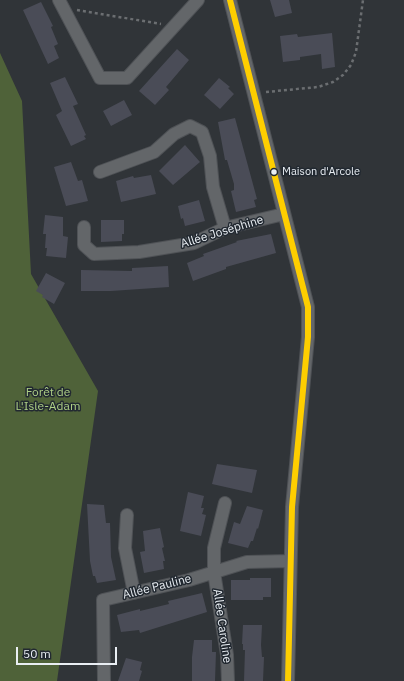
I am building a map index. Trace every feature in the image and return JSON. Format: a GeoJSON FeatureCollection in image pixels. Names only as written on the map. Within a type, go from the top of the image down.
{"type":"FeatureCollection","features":[{"type":"Feature","properties":{"kind":"street"},"geometry":{"type":"LineString","coordinates":[[61,4],[100,78],[127,78],[198,0]]}},
{"type":"Feature","properties":{"kind":"street"},"geometry":{"type":"LineString","coordinates":[[230,0],[308,307],[308,337],[292,507],[288,681]]}},
{"type":"Feature","properties":{"kind":"street"},"geometry":{"type":"LineString","coordinates":[[100,172],[154,152],[174,134],[190,126],[202,132],[210,156],[213,187],[225,228]]}},
{"type":"Feature","properties":{"kind":"street","name":"Allée Joséphine"},"geometry":{"type":"LineString","coordinates":[[84,228],[84,245],[94,254],[139,252],[194,243],[225,228],[284,214]]}},
{"type":"Feature","properties":{"kind":"street","name":"Allée Caroline"},"geometry":{"type":"LineString","coordinates":[[225,503],[214,548],[214,572],[227,655],[228,681]]}},
{"type":"Feature","properties":{"kind":"street"},"geometry":{"type":"LineString","coordinates":[[127,515],[125,548],[134,593]]}},
{"type":"Feature","properties":{"kind":"street","name":"Allée Pauline"},"geometry":{"type":"LineString","coordinates":[[104,681],[103,600],[214,572],[247,562],[290,561]]}},
{"type":"Feature","properties":{"kind":"path"},"geometry":{"type":"LineString","coordinates":[[254,92],[318,87],[333,82],[343,75],[351,65],[356,52],[363,0]]}},
{"type":"Feature","properties":{"kind":"path"},"geometry":{"type":"LineString","coordinates":[[61,4],[175,26]]}},
{"type":"Feature","properties":{"kind":"green space","name":"Forêt de L'Isle-Adam"},"geometry":{"type":"Polygon","coordinates":[[[0,53],[22,101],[31,274],[98,391],[57,681],[0,681],[0,53]]]}},
{"type":"Feature","properties":{"kind":"building"},"geometry":{"type":"Polygon","coordinates":[[[270,0],[289,0],[292,13],[275,17],[270,0]]]}},
{"type":"Feature","properties":{"kind":"building"},"geometry":{"type":"Polygon","coordinates":[[[41,2],[53,26],[51,27],[58,44],[54,46],[59,58],[48,64],[23,10],[41,2]]]}},
{"type":"Feature","properties":{"kind":"building"},"geometry":{"type":"Polygon","coordinates":[[[332,33],[335,67],[322,69],[321,54],[300,57],[300,60],[283,62],[280,36],[297,34],[298,37],[332,33]]]}},
{"type":"Feature","properties":{"kind":"building"},"geometry":{"type":"Polygon","coordinates":[[[177,49],[189,60],[166,87],[169,90],[155,105],[139,91],[177,49]]]}},
{"type":"Feature","properties":{"kind":"building"},"geometry":{"type":"Polygon","coordinates":[[[65,77],[78,104],[73,106],[86,135],[84,136],[86,139],[71,146],[56,115],[62,111],[50,83],[65,77]]]}},
{"type":"Feature","properties":{"kind":"building"},"geometry":{"type":"Polygon","coordinates":[[[219,78],[230,87],[228,88],[234,94],[220,109],[204,95],[219,78]]]}},
{"type":"Feature","properties":{"kind":"building"},"geometry":{"type":"Polygon","coordinates":[[[124,100],[132,115],[111,126],[103,111],[124,100]]]}},
{"type":"Feature","properties":{"kind":"building"},"geometry":{"type":"Polygon","coordinates":[[[235,118],[257,199],[254,200],[256,207],[236,212],[231,191],[234,190],[234,184],[227,160],[225,160],[218,122],[235,118]]]}},
{"type":"Feature","properties":{"kind":"building"},"geometry":{"type":"Polygon","coordinates":[[[185,145],[200,162],[173,185],[159,171],[185,145]]]}},
{"type":"Feature","properties":{"kind":"building"},"geometry":{"type":"Polygon","coordinates":[[[71,162],[78,181],[82,180],[88,201],[66,206],[54,167],[71,162]]]}},
{"type":"Feature","properties":{"kind":"building"},"geometry":{"type":"Polygon","coordinates":[[[151,175],[156,194],[121,202],[116,181],[133,176],[134,178],[151,175]]]}},
{"type":"Feature","properties":{"kind":"building"},"geometry":{"type":"Polygon","coordinates":[[[199,200],[205,221],[185,226],[183,218],[181,219],[178,206],[199,200]]]}},
{"type":"Feature","properties":{"kind":"building"},"geometry":{"type":"Polygon","coordinates":[[[45,215],[63,217],[63,236],[68,237],[66,258],[46,256],[46,234],[43,234],[45,215]]]}},
{"type":"Feature","properties":{"kind":"building"},"geometry":{"type":"Polygon","coordinates":[[[101,220],[124,220],[124,234],[122,234],[122,241],[101,242],[101,220]]]}},
{"type":"Feature","properties":{"kind":"building"},"geometry":{"type":"Polygon","coordinates":[[[271,234],[276,253],[226,267],[226,269],[193,281],[187,263],[204,256],[203,254],[237,242],[236,241],[271,234]]]}},
{"type":"Feature","properties":{"kind":"building"},"geometry":{"type":"Polygon","coordinates":[[[168,266],[169,287],[111,291],[81,291],[81,270],[132,271],[132,268],[168,266]]]}},
{"type":"Feature","properties":{"kind":"building"},"geometry":{"type":"Polygon","coordinates":[[[46,273],[65,283],[54,304],[42,297],[43,295],[36,291],[46,273]]]}},
{"type":"Feature","properties":{"kind":"building"},"geometry":{"type":"Polygon","coordinates":[[[217,464],[257,470],[252,493],[212,484],[217,464]]]}},
{"type":"Feature","properties":{"kind":"building"},"geometry":{"type":"Polygon","coordinates":[[[188,492],[204,496],[201,508],[204,508],[202,514],[206,515],[201,536],[180,531],[188,492]]]}},
{"type":"Feature","properties":{"kind":"building"},"geometry":{"type":"Polygon","coordinates":[[[87,504],[104,505],[106,523],[110,523],[111,557],[116,580],[97,583],[95,576],[93,576],[90,561],[87,504]]]}},
{"type":"Feature","properties":{"kind":"building"},"geometry":{"type":"Polygon","coordinates":[[[247,506],[263,510],[258,529],[257,528],[253,541],[251,541],[248,548],[228,543],[234,522],[240,524],[247,506]]]}},
{"type":"Feature","properties":{"kind":"building"},"geometry":{"type":"Polygon","coordinates":[[[160,528],[164,547],[162,548],[165,561],[163,561],[164,569],[144,573],[140,552],[145,551],[143,531],[160,528]]]}},
{"type":"Feature","properties":{"kind":"building"},"geometry":{"type":"Polygon","coordinates":[[[250,578],[271,578],[271,597],[263,597],[263,600],[231,600],[231,580],[250,580],[250,578]]]}},
{"type":"Feature","properties":{"kind":"building"},"geometry":{"type":"Polygon","coordinates":[[[202,593],[207,612],[140,633],[139,630],[121,632],[117,615],[169,604],[168,601],[202,593]]]}},
{"type":"Feature","properties":{"kind":"building"},"geometry":{"type":"Polygon","coordinates":[[[243,625],[262,625],[261,645],[262,657],[264,657],[263,681],[244,681],[245,650],[243,650],[242,644],[243,625]]]}},
{"type":"Feature","properties":{"kind":"building"},"geometry":{"type":"Polygon","coordinates":[[[194,640],[212,640],[212,652],[216,652],[215,681],[192,681],[194,640]]]}},
{"type":"Feature","properties":{"kind":"building"},"geometry":{"type":"Polygon","coordinates":[[[126,658],[142,662],[140,670],[142,671],[139,681],[118,681],[126,658]]]}},
{"type":"Feature","properties":{"kind":"transit line"},"geometry":{"type":"LineString","coordinates":[[230,0],[308,307],[308,337],[292,507],[288,681]]}},
{"type":"Feature","properties":{"kind":"place","name":"Maison d'Arcole"},"geometry":{"type":"Point","coordinates":[274,172]}}]}
